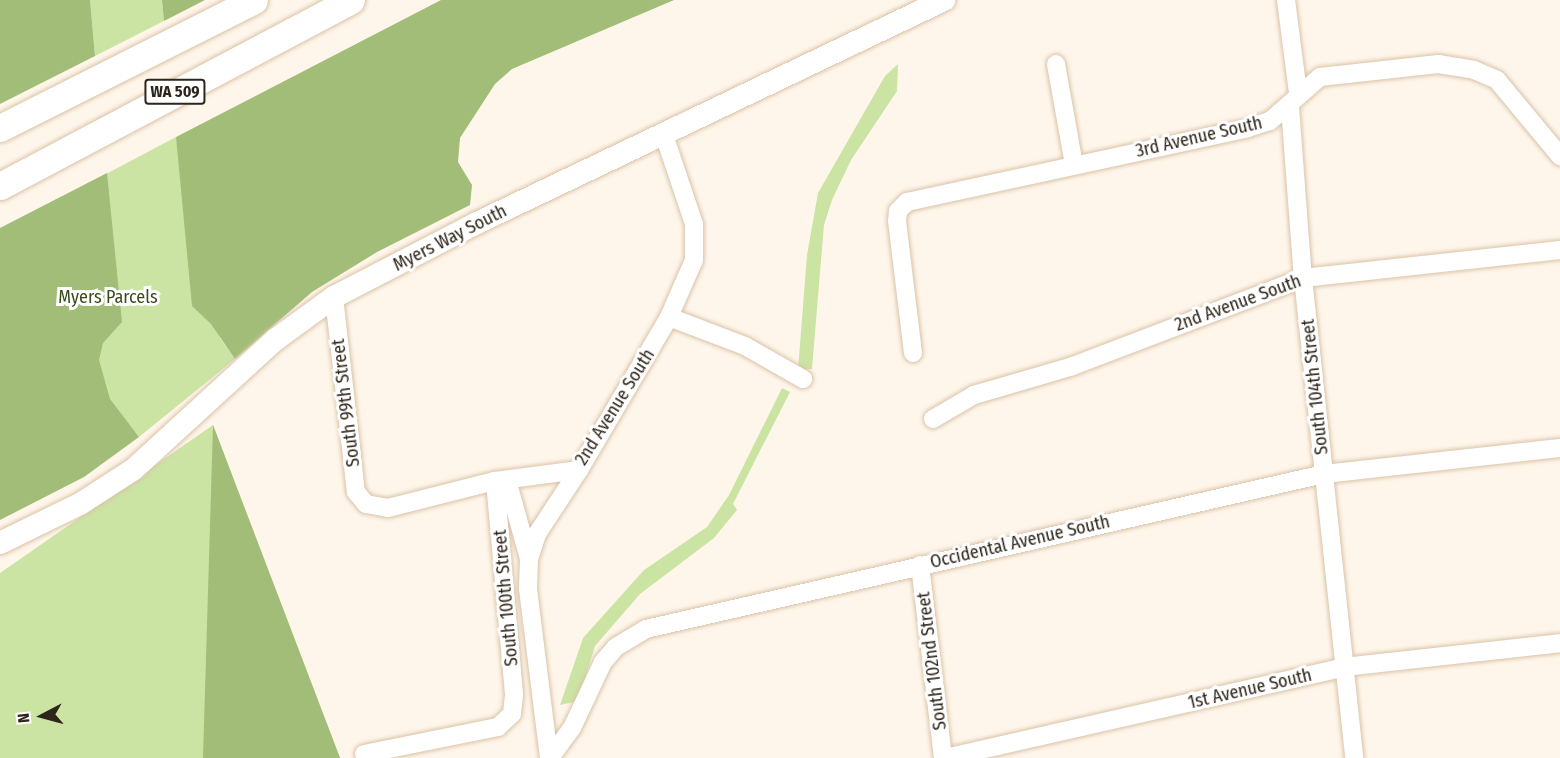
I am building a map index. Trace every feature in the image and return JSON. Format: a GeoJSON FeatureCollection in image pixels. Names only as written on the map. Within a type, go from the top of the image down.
{"type":"FeatureCollection","features":[{"type":"Feature","properties":{"kind":"highway","name":"WA 509"},"geometry":{"type":"LineString","coordinates":[[0,128],[254,0]]}},
{"type":"Feature","properties":{"kind":"highway","name":"WA 509"},"geometry":{"type":"LineString","coordinates":[[0,186],[351,0]]}},
{"type":"Feature","properties":{"kind":"main road","name":"Myers Way South"},"geometry":{"type":"LineString","coordinates":[[0,543],[80,504],[134,469],[275,340],[334,297],[477,223],[939,1]]}},
{"type":"Feature","properties":{"kind":"street","name":"South 104th Street"},"geometry":{"type":"LineString","coordinates":[[1287,0],[1303,278],[1354,758]]}},
{"type":"Feature","properties":{"kind":"street"},"geometry":{"type":"LineString","coordinates":[[1056,64],[1074,165]]}},
{"type":"Feature","properties":{"kind":"street","name":"3rd Avenue South"},"geometry":{"type":"LineString","coordinates":[[914,353],[898,211],[907,202],[1248,128],[1269,121],[1320,78],[1336,74],[1438,64],[1487,74],[1509,91],[1560,156]]}},
{"type":"Feature","properties":{"kind":"street","name":"2nd Avenue South"},"geometry":{"type":"LineString","coordinates":[[366,504],[388,508],[501,481],[579,470],[669,317],[694,261],[696,236],[664,135]]}},
{"type":"Feature","properties":{"kind":"street","name":"2nd Avenue South"},"geometry":{"type":"LineString","coordinates":[[933,419],[974,395],[1073,366],[1303,278],[1560,250]]}},
{"type":"Feature","properties":{"kind":"street","name":"South 99th Street"},"geometry":{"type":"LineString","coordinates":[[334,297],[356,492],[366,504]]}},
{"type":"Feature","properties":{"kind":"street"},"geometry":{"type":"LineString","coordinates":[[669,317],[745,346],[803,379]]}},
{"type":"Feature","properties":{"kind":"street","name":"Occidental Avenue South"},"geometry":{"type":"LineString","coordinates":[[550,758],[572,728],[603,662],[631,635],[920,565],[1324,474],[1560,448]]}},
{"type":"Feature","properties":{"kind":"street","name":"South 100th Street"},"geometry":{"type":"LineString","coordinates":[[550,758],[528,589],[529,559],[537,534],[579,470]]}},
{"type":"Feature","properties":{"kind":"street","name":"South 100th Street"},"geometry":{"type":"LineString","coordinates":[[501,481],[529,559]]}},
{"type":"Feature","properties":{"kind":"street","name":"South 100th Street"},"geometry":{"type":"LineString","coordinates":[[364,754],[498,727],[512,714],[514,694],[501,481]]}},
{"type":"Feature","properties":{"kind":"street","name":"South 102nd Street"},"geometry":{"type":"LineString","coordinates":[[920,565],[944,758]]}},
{"type":"Feature","properties":{"kind":"street","name":"1st Avenue South"},"geometry":{"type":"LineString","coordinates":[[944,758],[1344,667],[1560,643]]}},
{"type":"Feature","properties":{"kind":"green space"},"geometry":{"type":"Polygon","coordinates":[[[0,0],[90,0],[95,56],[0,104],[0,0]]]}},
{"type":"Feature","properties":{"kind":"green space"},"geometry":{"type":"Polygon","coordinates":[[[90,0],[162,0],[164,21],[95,56],[90,0]]]}},
{"type":"Feature","properties":{"kind":"green space"},"geometry":{"type":"Polygon","coordinates":[[[162,0],[205,0],[164,21],[162,0]]]}},
{"type":"Feature","properties":{"kind":"green space"},"geometry":{"type":"Polygon","coordinates":[[[441,0],[674,0],[512,69],[495,84],[460,138],[458,162],[472,185],[470,205],[377,252],[312,292],[235,359],[211,324],[192,306],[176,137],[441,0]]]}},
{"type":"Feature","properties":{"kind":"green space"},"geometry":{"type":"Polygon","coordinates":[[[898,64],[897,91],[851,160],[832,200],[824,225],[812,369],[798,370],[807,255],[818,193],[885,76],[898,64]]]}},
{"type":"Feature","properties":{"kind":"green space","name":"Myers Parcels"},"geometry":{"type":"Polygon","coordinates":[[[176,137],[220,338],[235,359],[139,437],[131,427],[111,447],[0,230],[176,137]]]}},
{"type":"Feature","properties":{"kind":"green space","name":"Myers Parcels"},"geometry":{"type":"Polygon","coordinates":[[[107,173],[122,322],[103,343],[99,360],[110,399],[139,437],[84,477],[0,520],[0,228],[107,173]]]}},
{"type":"Feature","properties":{"kind":"green space"},"geometry":{"type":"Polygon","coordinates":[[[782,388],[790,392],[733,504],[737,510],[714,538],[640,594],[595,646],[578,701],[560,705],[583,638],[644,570],[707,527],[729,495],[782,388]]]}},
{"type":"Feature","properties":{"kind":"green space"},"geometry":{"type":"Polygon","coordinates":[[[213,425],[340,758],[0,758],[0,573],[213,425]]]}},
{"type":"Feature","properties":{"kind":"green space"},"geometry":{"type":"Polygon","coordinates":[[[213,425],[340,758],[203,758],[213,425]]]}}]}
